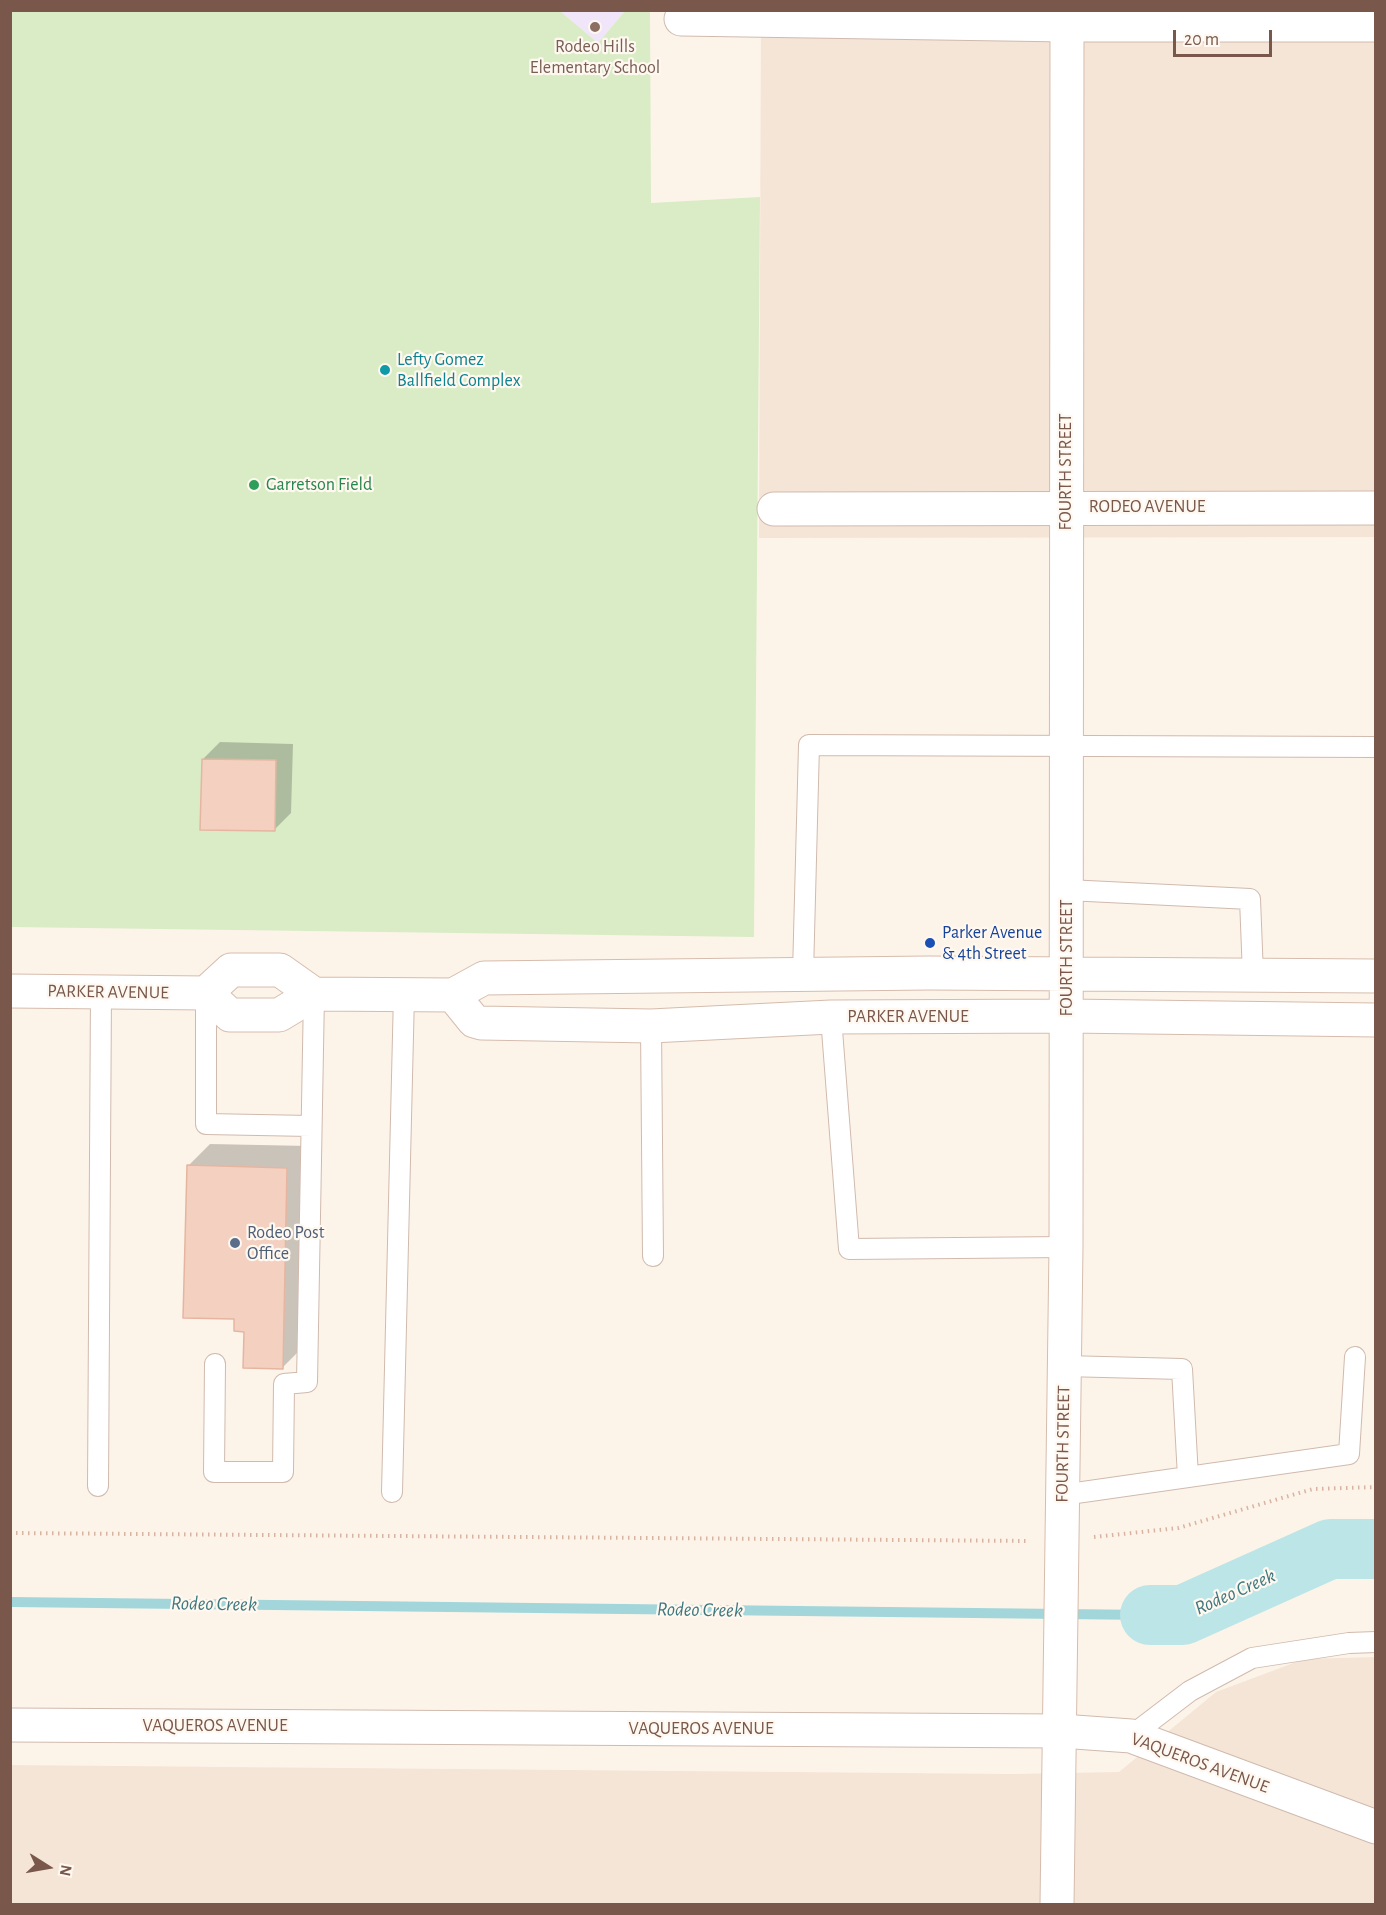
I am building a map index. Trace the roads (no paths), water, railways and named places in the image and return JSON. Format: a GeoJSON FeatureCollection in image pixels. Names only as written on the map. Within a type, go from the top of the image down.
{"type":"FeatureCollection","features":[{"type":"Feature","properties":{"kind":"street"},"geometry":{"type":"LineString","coordinates":[[681,19],[740,15],[1067,18],[1376,25]]}},
{"type":"Feature","properties":{"kind":"street","name":"FOURTH STREET"},"geometry":{"type":"LineString","coordinates":[[1057,1905],[1062,1679],[1066,1247],[1067,18]]}},
{"type":"Feature","properties":{"kind":"street","name":"RODEO AVENUE"},"geometry":{"type":"LineString","coordinates":[[774,509],[1376,508]]}},
{"type":"Feature","properties":{"kind":"street"},"geometry":{"type":"LineString","coordinates":[[314,994],[280,970],[231,970],[206,993],[230,1016],[279,1015],[314,994],[453,995],[484,978],[803,973],[1376,976]]}},
{"type":"Feature","properties":{"kind":"street","name":"PARKER AVENUE"},"geometry":{"type":"LineString","coordinates":[[10,991],[206,993]]}},
{"type":"Feature","properties":{"kind":"street","name":"PARKER AVENUE"},"geometry":{"type":"LineString","coordinates":[[453,995],[474,1021],[481,1023],[651,1026],[831,1017],[1066,1016],[1376,1020]]}},
{"type":"Feature","properties":{"kind":"street","name":"VAQUEROS AVENUE"},"geometry":{"type":"LineString","coordinates":[[10,1725],[1061,1731],[1131,1736],[1376,1827]]}},
{"type":"Feature","properties":{"kind":"lane"},"geometry":{"type":"LineString","coordinates":[[803,973],[808,745],[1376,747]]}},
{"type":"Feature","properties":{"kind":"lane"},"geometry":{"type":"LineString","coordinates":[[1066,890],[1250,899],[1253,975]]}},
{"type":"Feature","properties":{"kind":"lane"},"geometry":{"type":"LineString","coordinates":[[99,1486],[101,992]]}},
{"type":"Feature","properties":{"kind":"lane"},"geometry":{"type":"LineString","coordinates":[[206,993],[206,1124],[310,1126]]}},
{"type":"Feature","properties":{"kind":"lane"},"geometry":{"type":"LineString","coordinates":[[216,1364],[214,1472],[283,1472],[284,1384],[308,1382],[310,1126],[314,994]]}},
{"type":"Feature","properties":{"kind":"lane"},"geometry":{"type":"LineString","coordinates":[[392,1492],[404,994]]}},
{"type":"Feature","properties":{"kind":"lane"},"geometry":{"type":"LineString","coordinates":[[831,1017],[849,1249],[1066,1247]]}},
{"type":"Feature","properties":{"kind":"lane"},"geometry":{"type":"LineString","coordinates":[[651,1026],[653,1256]]}},
{"type":"Feature","properties":{"kind":"lane"},"geometry":{"type":"LineString","coordinates":[[1062,1495],[1349,1455],[1355,1357]]}},
{"type":"Feature","properties":{"kind":"lane"},"geometry":{"type":"LineString","coordinates":[[1064,1365],[1182,1370],[1188,1478]]}},
{"type":"Feature","properties":{"kind":"lane"},"geometry":{"type":"LineString","coordinates":[[1131,1736],[1190,1691],[1252,1658],[1349,1643],[1376,1642]]}},
{"type":"Feature","properties":{"kind":"waterway","name":"Rodeo Creek"},"geometry":{"type":"LineString","coordinates":[[1150,1615],[1183,1615],[1330,1549],[1376,1549]]}},
{"type":"Feature","properties":{"kind":"waterway","name":"Rodeo Creek"},"geometry":{"type":"LineString","coordinates":[[10,1602],[1150,1615]]}},
{"type":"Feature","properties":{"kind":"place","name":"Rodeo Hills Elementary School"},"geometry":{"type":"Point","coordinates":[595,27]}},
{"type":"Feature","properties":{"kind":"place","name":"Lefty Gomez Ballfield Complex"},"geometry":{"type":"Point","coordinates":[385,370]}},
{"type":"Feature","properties":{"kind":"place","name":"Garretson Field"},"geometry":{"type":"Point","coordinates":[254,485]}},
{"type":"Feature","properties":{"kind":"place","name":"Parker Avenue & 4th Street"},"geometry":{"type":"Point","coordinates":[930,943]}},
{"type":"Feature","properties":{"kind":"place","name":"Rodeo Post Office"},"geometry":{"type":"Point","coordinates":[235,1243]}}]}
